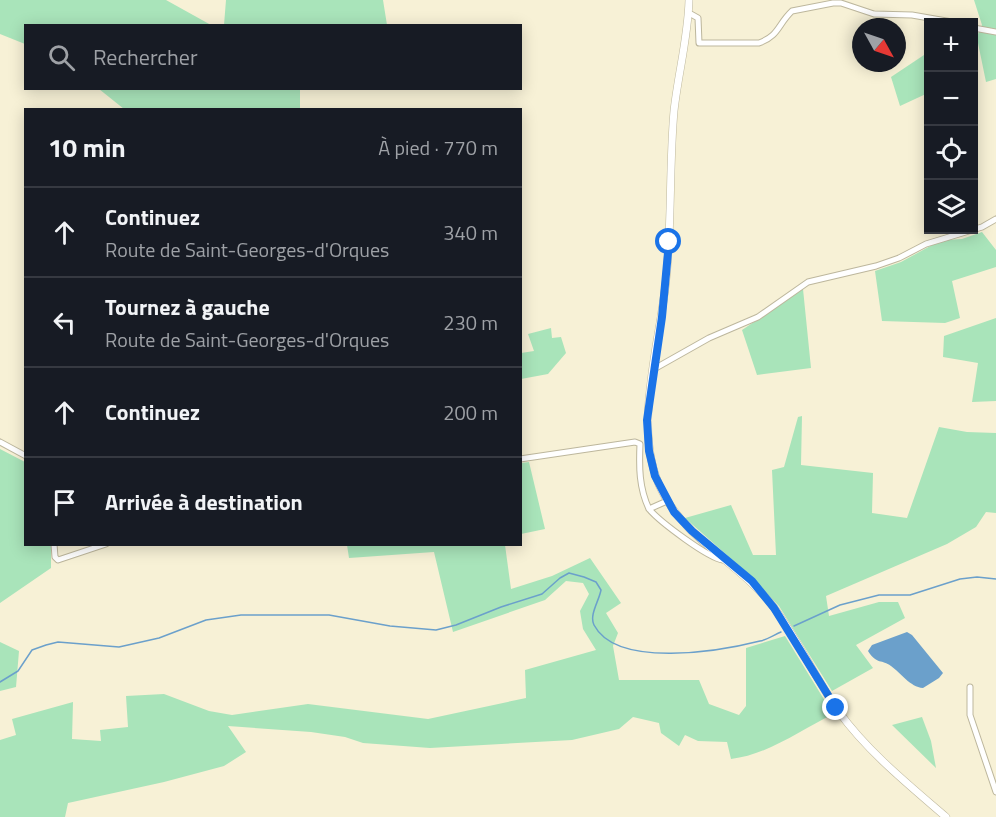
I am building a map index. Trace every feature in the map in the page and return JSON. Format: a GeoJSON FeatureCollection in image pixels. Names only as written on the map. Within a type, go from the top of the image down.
{"type":"FeatureCollection","features":[{"type":"Feature","properties":{"kind":"street"},"geometry":{"type":"LineString","coordinates":[[689,0],[687,35],[674,113],[666,280],[647,420],[649,451],[655,476],[674,512],[692,531],[752,581],[774,608],[840,714],[862,740],[946,817]]}},
{"type":"Feature","properties":{"kind":"street"},"geometry":{"type":"LineString","coordinates":[[689,13],[698,18],[699,43],[759,43],[776,34],[792,11],[833,3],[841,3],[874,14],[929,18]]}},
{"type":"Feature","properties":{"kind":"street"},"geometry":{"type":"LineString","coordinates":[[978,29],[996,32]]}},
{"type":"Feature","properties":{"kind":"street"},"geometry":{"type":"LineString","coordinates":[[654,369],[709,338],[758,317],[808,282],[876,266],[926,244],[982,227],[996,219]]}},
{"type":"Feature","properties":{"kind":"street"},"geometry":{"type":"LineString","coordinates":[[0,442],[24,455]]}},
{"type":"Feature","properties":{"kind":"street"},"geometry":{"type":"LineString","coordinates":[[522,459],[635,442],[640,444],[638,472],[649,509],[656,518],[717,559],[726,560]]}},
{"type":"Feature","properties":{"kind":"street"},"geometry":{"type":"LineString","coordinates":[[649,509],[667,501]]}},
{"type":"Feature","properties":{"kind":"street"},"geometry":{"type":"LineString","coordinates":[[54,546],[55,557],[58,560],[100,546]]}},
{"type":"Feature","properties":{"kind":"street"},"geometry":{"type":"LineString","coordinates":[[970,687],[970,715],[996,792]]}},
{"type":"Feature","properties":{"kind":"green space"},"geometry":{"type":"Polygon","coordinates":[[[0,0],[166,0],[209,24],[24,24],[24,44],[0,34],[0,0]]]}},
{"type":"Feature","properties":{"kind":"green space"},"geometry":{"type":"Polygon","coordinates":[[[226,0],[383,0],[387,24],[224,24],[226,0]]]}},
{"type":"Feature","properties":{"kind":"green space"},"geometry":{"type":"Polygon","coordinates":[[[974,0],[996,0],[996,79],[986,82],[978,43],[978,34],[982,25],[974,0]]]}},
{"type":"Feature","properties":{"kind":"green space"},"geometry":{"type":"Polygon","coordinates":[[[924,55],[924,95],[900,106],[891,77],[898,72],[906,72],[906,67],[924,55]]]}},
{"type":"Feature","properties":{"kind":"green space"},"geometry":{"type":"Polygon","coordinates":[[[100,90],[300,90],[300,108],[123,108],[100,90]]]}},
{"type":"Feature","properties":{"kind":"green space"},"geometry":{"type":"Polygon","coordinates":[[[982,232],[996,250],[996,267],[952,281],[960,318],[945,323],[882,321],[875,271],[901,262],[934,244],[982,232]]]}},
{"type":"Feature","properties":{"kind":"green space"},"geometry":{"type":"Polygon","coordinates":[[[803,289],[811,368],[757,375],[742,330],[803,289]]]}},
{"type":"Feature","properties":{"kind":"green space"},"geometry":{"type":"Polygon","coordinates":[[[996,318],[996,401],[972,402],[978,363],[943,357],[944,336],[996,318]]]}},
{"type":"Feature","properties":{"kind":"green space"},"geometry":{"type":"Polygon","coordinates":[[[551,328],[552,338],[561,337],[566,353],[548,374],[522,379],[522,353],[534,351],[528,334],[551,328]]]}},
{"type":"Feature","properties":{"kind":"green space"},"geometry":{"type":"Polygon","coordinates":[[[802,416],[801,465],[873,473],[872,513],[907,518],[939,427],[967,432],[996,433],[996,513],[986,512],[976,527],[947,544],[826,596],[829,616],[879,602],[898,602],[905,618],[856,645],[873,668],[832,691],[779,606],[745,571],[685,518],[731,505],[753,555],[776,555],[772,470],[784,467],[798,417],[802,416]]]}},
{"type":"Feature","properties":{"kind":"green space"},"geometry":{"type":"Polygon","coordinates":[[[0,449],[24,461],[24,546],[51,546],[51,568],[0,603],[0,449]]]}},
{"type":"Feature","properties":{"kind":"green space"},"geometry":{"type":"Polygon","coordinates":[[[529,462],[545,529],[522,534],[522,463],[529,462]]]}},
{"type":"Feature","properties":{"kind":"green space"},"geometry":{"type":"Polygon","coordinates":[[[347,546],[505,546],[511,589],[552,576],[590,558],[621,603],[606,613],[618,633],[613,646],[619,680],[699,680],[709,704],[739,715],[746,706],[746,648],[785,636],[833,714],[758,753],[731,759],[727,742],[698,741],[685,735],[679,746],[661,733],[659,723],[633,717],[619,729],[572,740],[430,748],[363,743],[345,737],[311,732],[228,726],[246,752],[224,766],[68,803],[65,817],[0,817],[0,740],[16,735],[12,719],[73,702],[72,739],[101,741],[100,730],[128,727],[126,696],[164,694],[209,711],[232,715],[308,704],[428,719],[526,698],[525,670],[596,650],[583,629],[580,611],[589,594],[583,583],[566,581],[545,600],[453,632],[434,552],[349,558],[347,546]]]}},
{"type":"Feature","properties":{"kind":"green space"},"geometry":{"type":"Polygon","coordinates":[[[0,642],[19,651],[16,687],[0,691],[0,642]]]}},
{"type":"Feature","properties":{"kind":"green space"},"geometry":{"type":"Polygon","coordinates":[[[922,717],[931,741],[936,768],[892,725],[922,717]]]}},
{"type":"Feature","properties":{"kind":"water"},"geometry":{"type":"Polygon","coordinates":[[[907,632],[943,673],[923,688],[910,682],[888,664],[874,658],[868,651],[872,645],[907,632]]]}},
{"type":"Feature","properties":{"kind":"waterway"},"geometry":{"type":"LineString","coordinates":[[0,682],[18,671],[32,650],[46,645],[58,642],[119,647],[159,638],[206,620],[241,615],[329,615],[390,626],[436,630],[542,594],[569,573],[596,582],[601,590],[593,612],[594,625],[606,639],[624,647],[646,652],[696,652],[743,645],[781,632]]}},
{"type":"Feature","properties":{"kind":"waterway"},"geometry":{"type":"LineString","coordinates":[[794,626],[840,605],[879,595],[910,595],[960,579],[977,577],[996,579]]}},
{"type":"Feature","properties":{"kind":"route"},"geometry":{"type":"LineString","coordinates":[[669,242],[662,317],[647,420],[649,451],[655,476],[674,512],[692,531],[752,581],[774,608],[836,708]]}}]}
